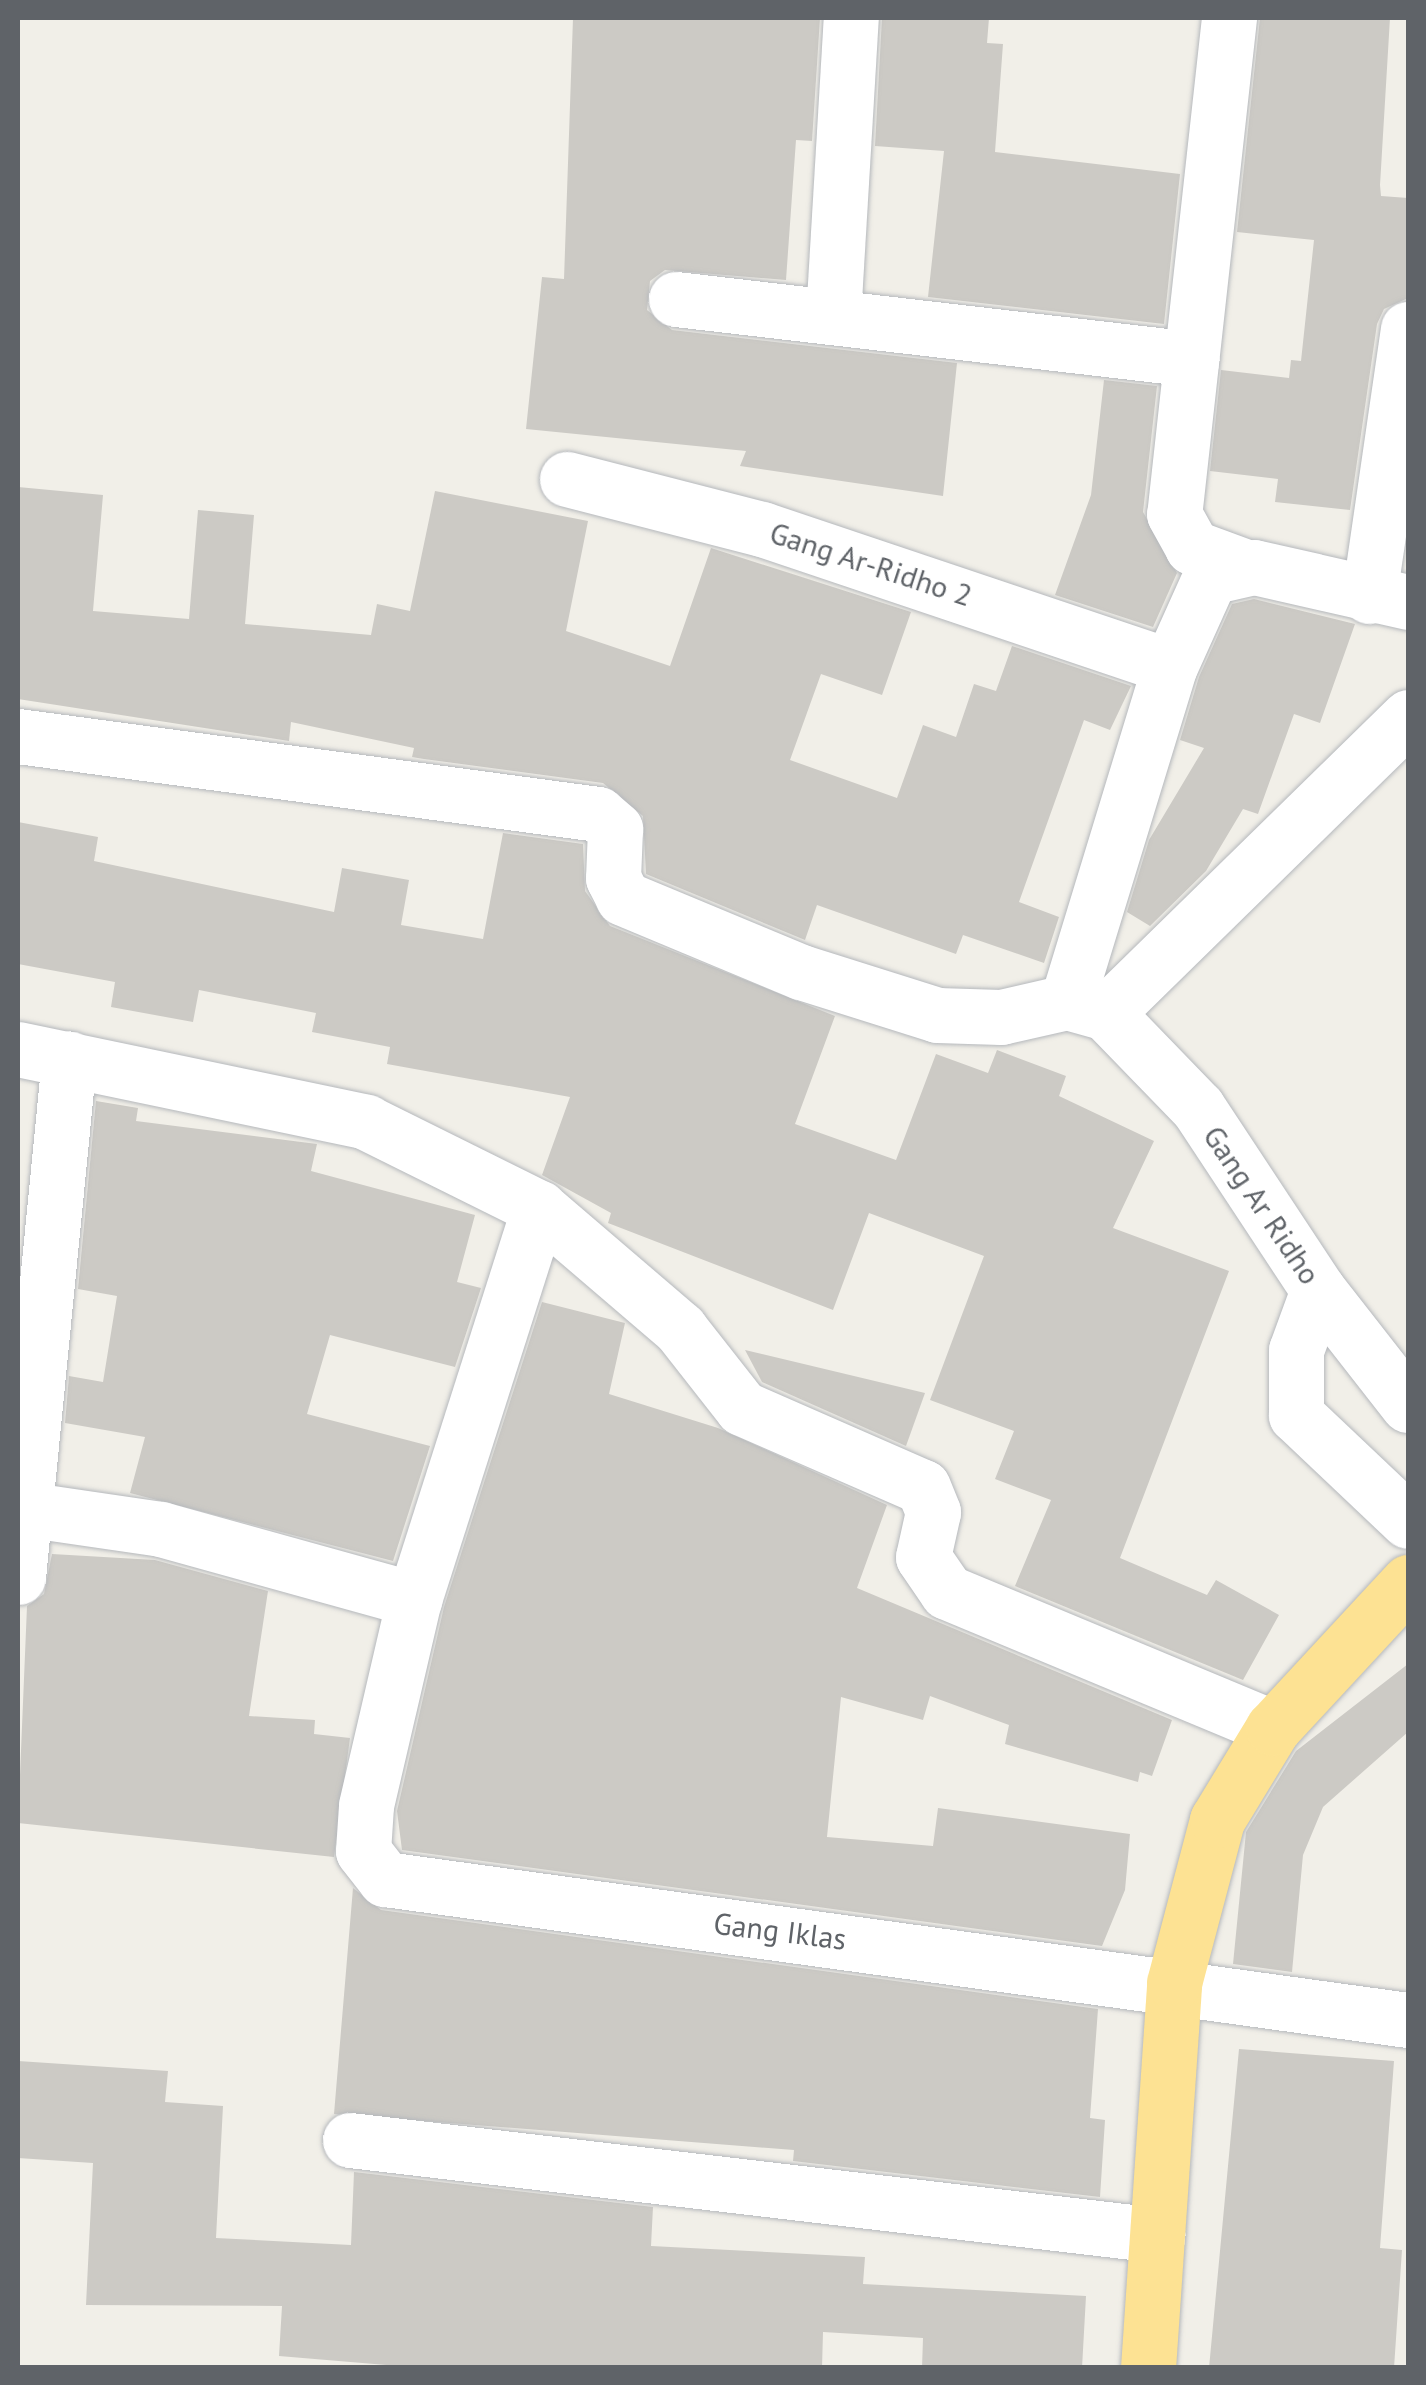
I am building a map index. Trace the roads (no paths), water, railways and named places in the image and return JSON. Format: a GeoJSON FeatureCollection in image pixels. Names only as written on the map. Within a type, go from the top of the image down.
{"type":"FeatureCollection","features":[{"type":"Feature","properties":{"kind":"highway"},"geometry":{"type":"LineString","coordinates":[[1148,2368],[1174,1982],[1217,1820],[1272,1728],[1408,1582]]}},
{"type":"Feature","properties":{"kind":"street"},"geometry":{"type":"LineString","coordinates":[[834,317],[851,18]]}},
{"type":"Feature","properties":{"kind":"street"},"geometry":{"type":"LineString","coordinates":[[1229,18],[1177,534],[1240,565],[1388,599],[1408,329]]}},
{"type":"Feature","properties":{"kind":"street"},"geometry":{"type":"LineString","coordinates":[[676,299],[1192,359]]}},
{"type":"Feature","properties":{"kind":"street","name":"Gang Ar-Ridho 2"},"geometry":{"type":"LineString","coordinates":[[568,479],[762,529],[1170,666]]}},
{"type":"Feature","properties":{"kind":"street"},"geometry":{"type":"LineString","coordinates":[[1086,1007],[1170,666],[1210,577],[1240,565]]}},
{"type":"Feature","properties":{"kind":"street"},"geometry":{"type":"LineString","coordinates":[[18,736],[598,814],[615,830],[613,878],[623,898],[801,972],[937,1014],[1000,1017],[1086,1007],[1408,717]]}},
{"type":"Feature","properties":{"kind":"street","name":"Gang Ar Ridho"},"geometry":{"type":"LineString","coordinates":[[1086,1007],[1198,1108],[1318,1290],[1408,1405]]}},
{"type":"Feature","properties":{"kind":"street"},"geometry":{"type":"LineString","coordinates":[[18,1577],[43,1054],[366,1122],[539,1208],[680,1329],[742,1408],[923,1487],[932,1512],[923,1556],[947,1592],[1272,1728]]}},
{"type":"Feature","properties":{"kind":"street"},"geometry":{"type":"LineString","coordinates":[[24,1510],[161,1529],[414,1599],[539,1208]]}},
{"type":"Feature","properties":{"kind":"street"},"geometry":{"type":"LineString","coordinates":[[1318,1290],[1296,1350],[1296,1415],[1408,1522]]}},
{"type":"Feature","properties":{"kind":"street","name":"Gang Iklas"},"geometry":{"type":"LineString","coordinates":[[414,1599],[366,1806],[363,1851],[385,1879],[1174,1982],[1408,2020]]}},
{"type":"Feature","properties":{"kind":"street"},"geometry":{"type":"LineString","coordinates":[[350,2140],[1157,2235]]}}]}
